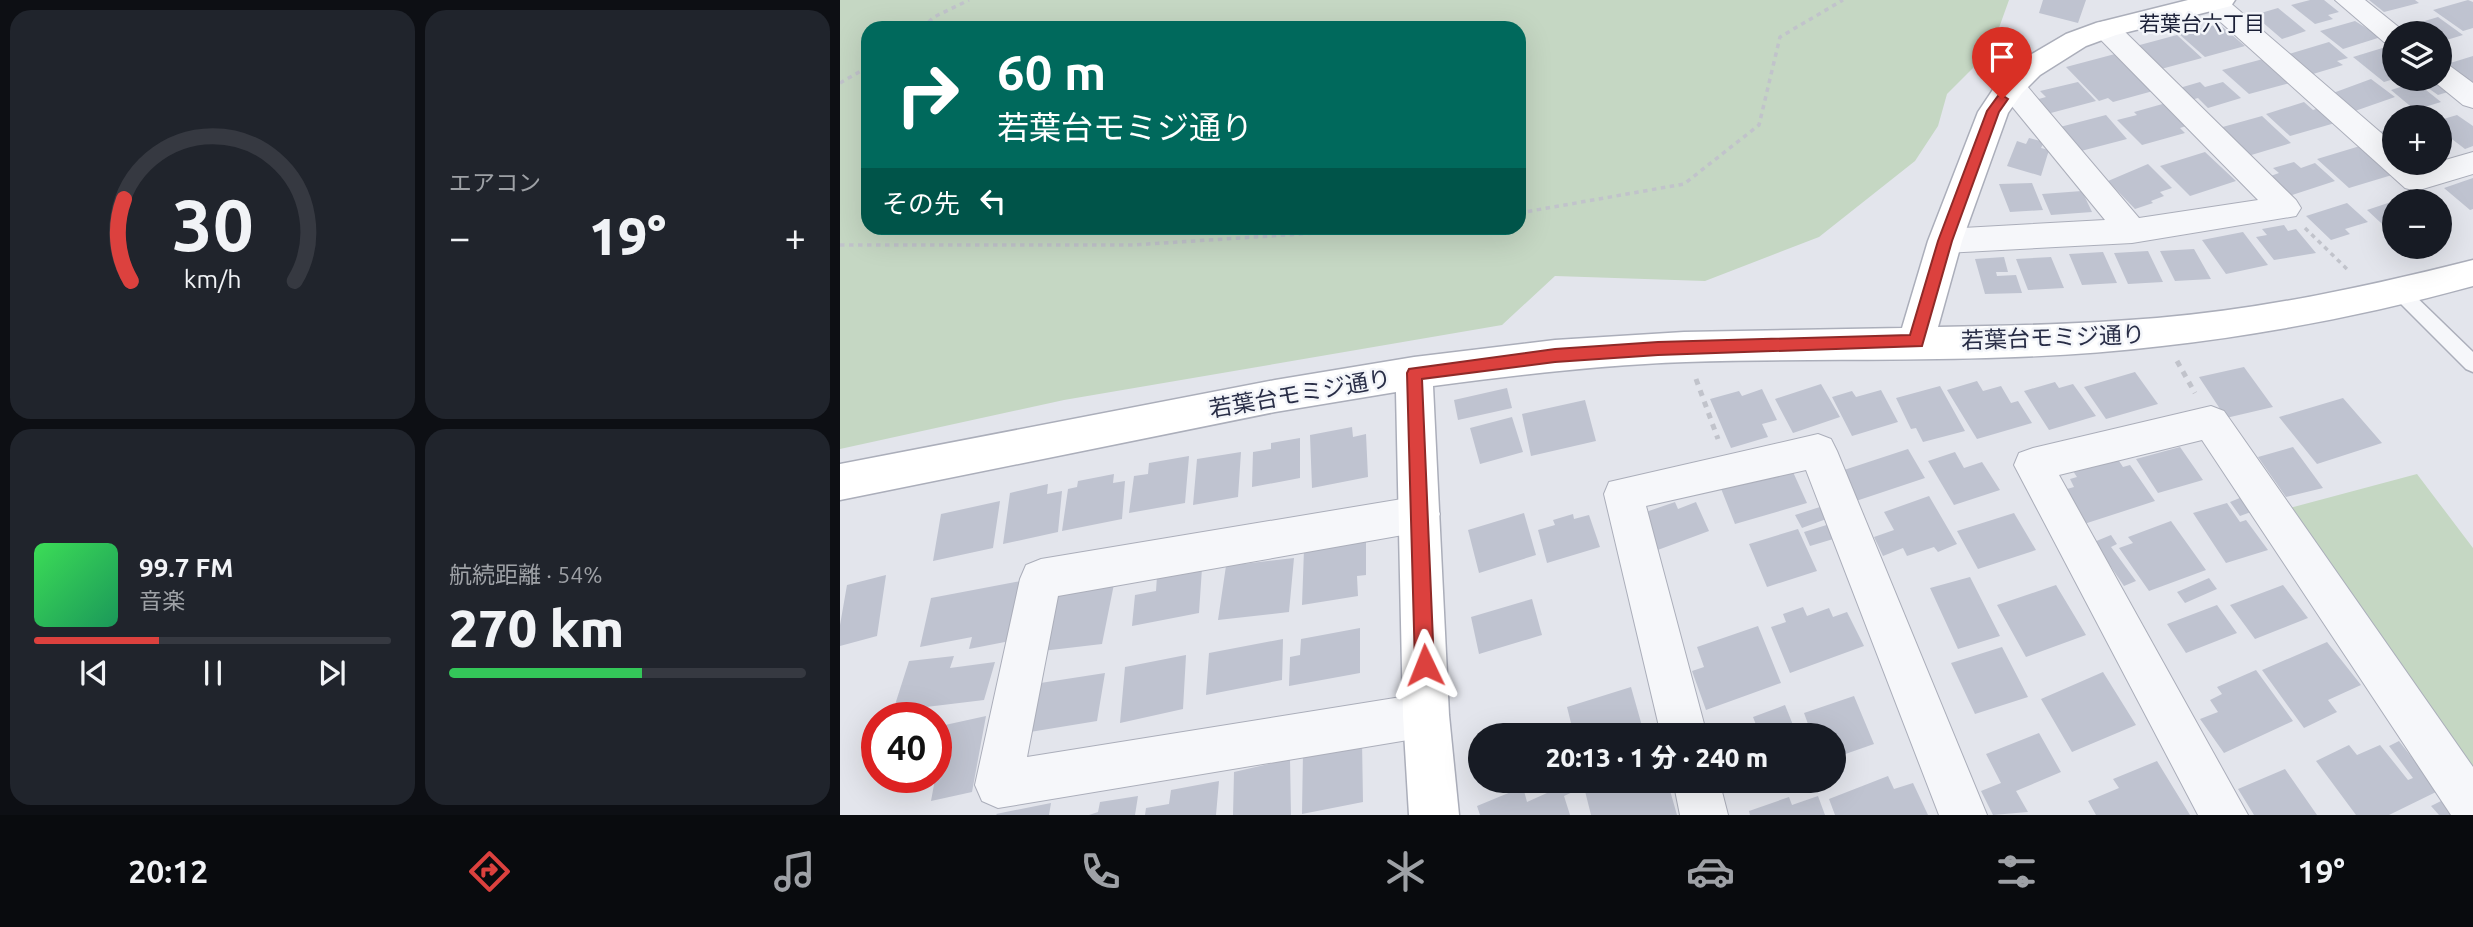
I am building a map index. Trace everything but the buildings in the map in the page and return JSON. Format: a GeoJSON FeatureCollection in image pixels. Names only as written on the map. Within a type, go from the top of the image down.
{"type":"FeatureCollection","features":[{"type":"Feature","properties":{"kind":"street"},"geometry":{"type":"LineString","coordinates":[[2348,0],[2382,27]]}},
{"type":"Feature","properties":{"kind":"street"},"geometry":{"type":"LineString","coordinates":[[1916,341],[1945,241],[1993,111],[2011,86],[2030,68],[2114,17],[2217,1],[2382,150]]}},
{"type":"Feature","properties":{"kind":"street"},"geometry":{"type":"LineString","coordinates":[[2114,17],[2284,208]]}},
{"type":"Feature","properties":{"kind":"street"},"geometry":{"type":"LineString","coordinates":[[2452,81],[2473,98]]}},
{"type":"Feature","properties":{"kind":"street"},"geometry":{"type":"LineString","coordinates":[[2011,86],[2132,231]]}},
{"type":"Feature","properties":{"kind":"street"},"geometry":{"type":"LineString","coordinates":[[2452,169],[2473,163]]}},
{"type":"Feature","properties":{"kind":"street"},"geometry":{"type":"LineString","coordinates":[[2410,175],[2416,180],[2433,175]]}},
{"type":"Feature","properties":{"kind":"street"},"geometry":{"type":"LineString","coordinates":[[1945,241],[2132,231],[2284,208]]}},
{"type":"Feature","properties":{"kind":"street","name":"若葉台モミジ通り"},"geometry":{"type":"LineString","coordinates":[[840,482],[1275,396],[1414,373],[1555,355],[1684,347],[2043,340],[2160,332],[2289,314],[2468,281]]}},
{"type":"Feature","properties":{"kind":"street"},"geometry":{"type":"LineString","coordinates":[[1414,373],[1426,715],[1434,815]]}},
{"type":"Feature","properties":{"kind":"street"},"geometry":{"type":"LineString","coordinates":[[2224,815],[2033,465],[2211,422],[2473,807]]}},
{"type":"Feature","properties":{"kind":"street"},"geometry":{"type":"LineString","coordinates":[[1681,723],[1623,494],[1818,451],[1963,815]]}},
{"type":"Feature","properties":{"kind":"street"},"geometry":{"type":"LineString","coordinates":[[1420,514],[1041,579],[998,785],[1426,715]]}},
{"type":"Feature","properties":{"kind":"street"},"geometry":{"type":"LineString","coordinates":[[1699,793],[1704,815]]}},
{"type":"Feature","properties":{"kind":"lane"},"geometry":{"type":"LineString","coordinates":[[2388,295],[2473,364]]}},
{"type":"Feature","properties":{"kind":"path"},"geometry":{"type":"LineString","coordinates":[[930,21],[969,0]]}},
{"type":"Feature","properties":{"kind":"path"},"geometry":{"type":"LineString","coordinates":[[1526,212],[1684,184],[1759,125],[1780,37],[1843,0]]}},
{"type":"Feature","properties":{"kind":"path"},"geometry":{"type":"LineString","coordinates":[[840,83],[861,72]]}},
{"type":"Feature","properties":{"kind":"path"},"geometry":{"type":"LineString","coordinates":[[2284,208],[2388,295]]}},
{"type":"Feature","properties":{"kind":"path"},"geometry":{"type":"LineString","coordinates":[[840,245],[1133,245],[1285,235]]}},
{"type":"Feature","properties":{"kind":"path"},"geometry":{"type":"LineString","coordinates":[[2160,332],[2211,422]]}},
{"type":"Feature","properties":{"kind":"path"},"geometry":{"type":"LineString","coordinates":[[1684,347],[1729,470]]}},
{"type":"Feature","properties":{"kind":"green space"},"geometry":{"type":"Polygon","coordinates":[[[840,0],[2009,0],[1991,50],[1947,94],[1938,126],[1915,161],[1819,237],[1705,281],[1555,276],[1502,325],[1064,400],[840,449],[840,0]]]}},
{"type":"Feature","properties":{"kind":"green space"},"geometry":{"type":"Polygon","coordinates":[[[2417,474],[2473,548],[2473,782],[2286,509],[2417,474]]]}},
{"type":"Feature","properties":{"kind":"district","name":"若葉台六丁目"},"geometry":{"type":"Point","coordinates":[2202,23]}},
{"type":"Feature","properties":{"kind":"route"},"geometry":{"type":"LineString","coordinates":[[1425,665],[1414,373],[1555,355],[1684,347],[1916,341],[1945,241],[1993,111],[2002,99]]}}]}
